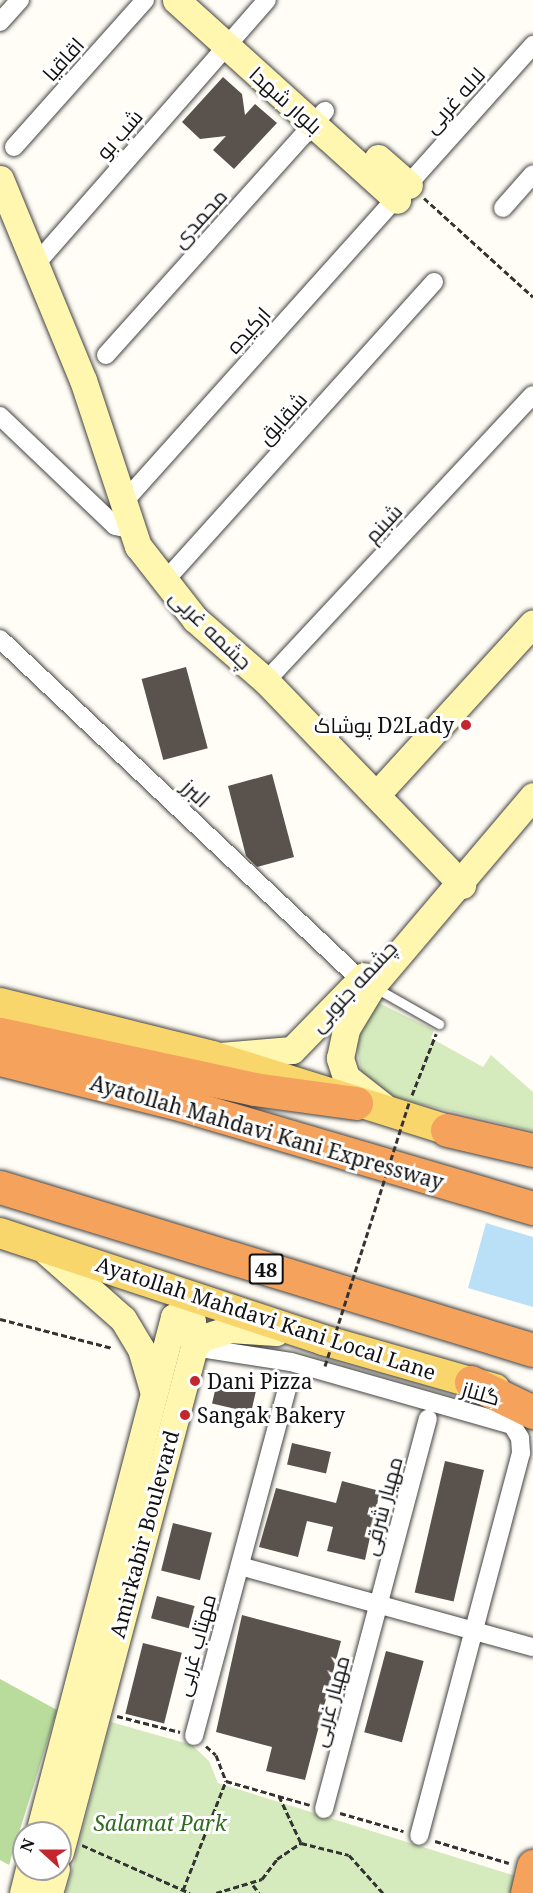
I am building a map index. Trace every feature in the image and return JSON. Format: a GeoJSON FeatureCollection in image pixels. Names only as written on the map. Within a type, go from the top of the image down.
{"type":"FeatureCollection","features":[{"type":"Feature","properties":{"kind":"highway"},"geometry":{"type":"LineString","coordinates":[[0,1034],[254,1089],[356,1103]]}},
{"type":"Feature","properties":{"kind":"highway","name":"Ayatollah Mahdavi Kani Expressway"},"geometry":{"type":"LineString","coordinates":[[0,1059],[183,1105],[533,1208]]}},
{"type":"Feature","properties":{"kind":"highway"},"geometry":{"type":"LineString","coordinates":[[447,1130],[533,1150]]}},
{"type":"Feature","properties":{"kind":"highway","name":"48"},"geometry":{"type":"LineString","coordinates":[[0,1187],[533,1350]]}},
{"type":"Feature","properties":{"kind":"highway"},"geometry":{"type":"LineString","coordinates":[[471,1382],[523,1418]]}},
{"type":"Feature","properties":{"kind":"main road"},"geometry":{"type":"LineString","coordinates":[[0,1003],[212,1056],[356,1103],[402,1108],[447,1130],[533,1157]]}},
{"type":"Feature","properties":{"kind":"main road","name":"Ayatollah Mahdavi Kani Local Lane"},"geometry":{"type":"LineString","coordinates":[[0,1233],[38,1245],[324,1353],[471,1382],[533,1400]]}},
{"type":"Feature","properties":{"kind":"street"},"geometry":{"type":"LineString","coordinates":[[0,22],[20,0]]}},
{"type":"Feature","properties":{"kind":"street","name":"اقاقیا"},"geometry":{"type":"LineString","coordinates":[[14,147],[145,0]]}},
{"type":"Feature","properties":{"kind":"street","name":"بلوار شهدا"},"geometry":{"type":"LineString","coordinates":[[176,0],[232,40],[403,192]]}},
{"type":"Feature","properties":{"kind":"street","name":"بلوار شهدا"},"geometry":{"type":"LineString","coordinates":[[200,0],[232,40]]}},
{"type":"Feature","properties":{"kind":"street","name":"شب بو"},"geometry":{"type":"LineString","coordinates":[[35,265],[267,0]]}},
{"type":"Feature","properties":{"kind":"street","name":"لاله غربی"},"geometry":{"type":"LineString","coordinates":[[403,192],[533,45]]}},
{"type":"Feature","properties":{"kind":"street","name":"محمدی"},"geometry":{"type":"LineString","coordinates":[[106,355],[320,118]]}},
{"type":"Feature","properties":{"kind":"street"},"geometry":{"type":"LineString","coordinates":[[503,208],[533,174]]}},
{"type":"Feature","properties":{"kind":"street","name":"چشمه غربی"},"geometry":{"type":"LineString","coordinates":[[0,179],[83,380],[126,517],[163,583],[266,681],[377,794],[461,875]]}},
{"type":"Feature","properties":{"kind":"street","name":"ارکیده"},"geometry":{"type":"LineString","coordinates":[[126,517],[403,192]]}},
{"type":"Feature","properties":{"kind":"street","name":"شقایق"},"geometry":{"type":"LineString","coordinates":[[163,583],[434,282]]}},
{"type":"Feature","properties":{"kind":"street","name":"شبنم"},"geometry":{"type":"LineString","coordinates":[[266,681],[533,395]]}},
{"type":"Feature","properties":{"kind":"street"},"geometry":{"type":"LineString","coordinates":[[0,416],[115,526],[126,517]]}},
{"type":"Feature","properties":{"kind":"street"},"geometry":{"type":"LineString","coordinates":[[377,794],[533,622]]}},
{"type":"Feature","properties":{"kind":"street","name":"البرز"},"geometry":{"type":"LineString","coordinates":[[0,639],[366,983]]}},
{"type":"Feature","properties":{"kind":"street","name":"چشمه جنوبی"},"geometry":{"type":"LineString","coordinates":[[212,1056],[291,1050],[366,983],[533,796]]}},
{"type":"Feature","properties":{"kind":"street","name":"چشمه جنوبی"},"geometry":{"type":"LineString","coordinates":[[366,983],[346,1029],[340,1058],[358,1090],[402,1108]]}},
{"type":"Feature","properties":{"kind":"street"},"geometry":{"type":"LineString","coordinates":[[38,1245],[123,1319],[141,1349],[154,1394]]}},
{"type":"Feature","properties":{"kind":"street","name":"Amirkabir Boulevard"},"geometry":{"type":"LineString","coordinates":[[58,1821],[154,1394],[174,1317],[192,1321],[194,1347],[97,1711],[61,1821]]}},
{"type":"Feature","properties":{"kind":"street"},"geometry":{"type":"LineString","coordinates":[[194,1347],[202,1338],[229,1329],[324,1353]]}},
{"type":"Feature","properties":{"kind":"street","name":"گلناز"},"geometry":{"type":"LineString","coordinates":[[194,1347],[291,1362],[523,1418]]}},
{"type":"Feature","properties":{"kind":"street","name":"مهتاب غربی"},"geometry":{"type":"LineString","coordinates":[[194,1736],[287,1390]]}},
{"type":"Feature","properties":{"kind":"street"},"geometry":{"type":"LineString","coordinates":[[419,1836],[521,1453],[523,1418]]}},
{"type":"Feature","properties":{"kind":"street","name":"مهیار شرقی"},"geometry":{"type":"LineString","coordinates":[[379,1604],[428,1419]]}},
{"type":"Feature","properties":{"kind":"street"},"geometry":{"type":"LineString","coordinates":[[240,1566],[533,1647]]}},
{"type":"Feature","properties":{"kind":"street","name":"مهیار غربی"},"geometry":{"type":"LineString","coordinates":[[324,1809],[379,1604]]}},
{"type":"Feature","properties":{"kind":"lane"},"geometry":{"type":"LineString","coordinates":[[366,983],[439,1024]]}},
{"type":"Feature","properties":{"kind":"path"},"geometry":{"type":"LineString","coordinates":[[403,192],[533,297]]}},
{"type":"Feature","properties":{"kind":"path"},"geometry":{"type":"LineString","coordinates":[[324,1353],[402,1108],[439,1024]]}},
{"type":"Feature","properties":{"kind":"path"},"geometry":{"type":"LineString","coordinates":[[0,1318],[112,1348]]}},
{"type":"Feature","properties":{"kind":"path"},"geometry":{"type":"LineString","coordinates":[[97,1711],[194,1736],[216,1755],[226,1781],[183,1890]]}},
{"type":"Feature","properties":{"kind":"path"},"geometry":{"type":"LineString","coordinates":[[226,1781],[419,1836],[526,1875]]}},
{"type":"Feature","properties":{"kind":"path"},"geometry":{"type":"LineString","coordinates":[[279,1796],[300,1843]]}},
{"type":"Feature","properties":{"kind":"path"},"geometry":{"type":"LineString","coordinates":[[216,1893],[234,1884],[253,1885],[300,1843]]}},
{"type":"Feature","properties":{"kind":"path"},"geometry":{"type":"LineString","coordinates":[[300,1843],[349,1856],[383,1893]]}},
{"type":"Feature","properties":{"kind":"path"},"geometry":{"type":"LineString","coordinates":[[72,1848],[190,1893]]}},
{"type":"Feature","properties":{"kind":"path"},"geometry":{"type":"LineString","coordinates":[[253,1885],[259,1893]]}},
{"type":"Feature","properties":{"kind":"green space"},"geometry":{"type":"Polygon","coordinates":[[[377,1002],[434,1030],[431,1038],[483,1067],[491,1055],[533,1092],[533,1131],[392,1097],[362,1075],[356,1043],[377,1002]]]}},
{"type":"Feature","properties":{"kind":"green space"},"geometry":{"type":"Polygon","coordinates":[[[0,1679],[57,1710],[23,1821],[12,1821],[12,1855],[9,1865],[0,1860],[0,1679]]]}},
{"type":"Feature","properties":{"kind":"green space","name":"Salamat Park"},"geometry":{"type":"Polygon","coordinates":[[[111,1722],[192,1745],[209,1761],[218,1783],[516,1876],[513,1893],[66,1893],[69,1881],[72,1881],[72,1870],[111,1722]]]}},
{"type":"Feature","properties":{"kind":"water"},"geometry":{"type":"Polygon","coordinates":[[[486,1223],[533,1237],[533,1307],[468,1288],[486,1223]]]}},
{"type":"Feature","properties":{"kind":"building"},"geometry":{"type":"Polygon","coordinates":[[[223,77],[242,94],[245,115],[255,104],[277,123],[234,169],[213,150],[226,136],[200,139],[182,122],[223,77]]]}},
{"type":"Feature","properties":{"kind":"building"},"geometry":{"type":"Polygon","coordinates":[[[186,667],[208,748],[163,760],[142,679],[186,667]]]}},
{"type":"Feature","properties":{"kind":"building"},"geometry":{"type":"Polygon","coordinates":[[[272,774],[294,857],[257,867],[246,856],[228,786],[272,774]]]}},
{"type":"Feature","properties":{"kind":"building"},"geometry":{"type":"Polygon","coordinates":[[[217,1382],[256,1391],[251,1412],[212,1403],[217,1382]]]}},
{"type":"Feature","properties":{"kind":"building"},"geometry":{"type":"Polygon","coordinates":[[[292,1443],[331,1452],[326,1473],[287,1464],[292,1443]]]}},
{"type":"Feature","properties":{"kind":"building"},"geometry":{"type":"Polygon","coordinates":[[[445,1461],[484,1470],[454,1602],[415,1593],[445,1461]]]}},
{"type":"Feature","properties":{"kind":"building"},"geometry":{"type":"Polygon","coordinates":[[[342,1481],[380,1491],[365,1560],[327,1551],[333,1527],[307,1521],[298,1557],[259,1547],[276,1488],[336,1503],[342,1481]]]}},
{"type":"Feature","properties":{"kind":"building"},"geometry":{"type":"Polygon","coordinates":[[[173,1523],[212,1533],[200,1580],[161,1571],[173,1523]]]}},
{"type":"Feature","properties":{"kind":"building"},"geometry":{"type":"Polygon","coordinates":[[[157,1596],[195,1606],[189,1628],[151,1618],[157,1596]]]}},
{"type":"Feature","properties":{"kind":"building"},"geometry":{"type":"Polygon","coordinates":[[[242,1615],[341,1641],[305,1780],[266,1771],[272,1747],[216,1732],[242,1615]]]}},
{"type":"Feature","properties":{"kind":"building"},"geometry":{"type":"Polygon","coordinates":[[[143,1643],[182,1653],[164,1724],[125,1714],[143,1643]]]}},
{"type":"Feature","properties":{"kind":"building"},"geometry":{"type":"Polygon","coordinates":[[[386,1651],[424,1661],[402,1742],[364,1732],[386,1651]]]}},
{"type":"Feature","properties":{"kind":"place","name":"پوشاک D2Lady"},"geometry":{"type":"Point","coordinates":[466,725]}},
{"type":"Feature","properties":{"kind":"place","name":"Dani Pizza"},"geometry":{"type":"Point","coordinates":[195,1381]}},
{"type":"Feature","properties":{"kind":"place","name":"Sangak Bakery"},"geometry":{"type":"Point","coordinates":[185,1415]}}]}
